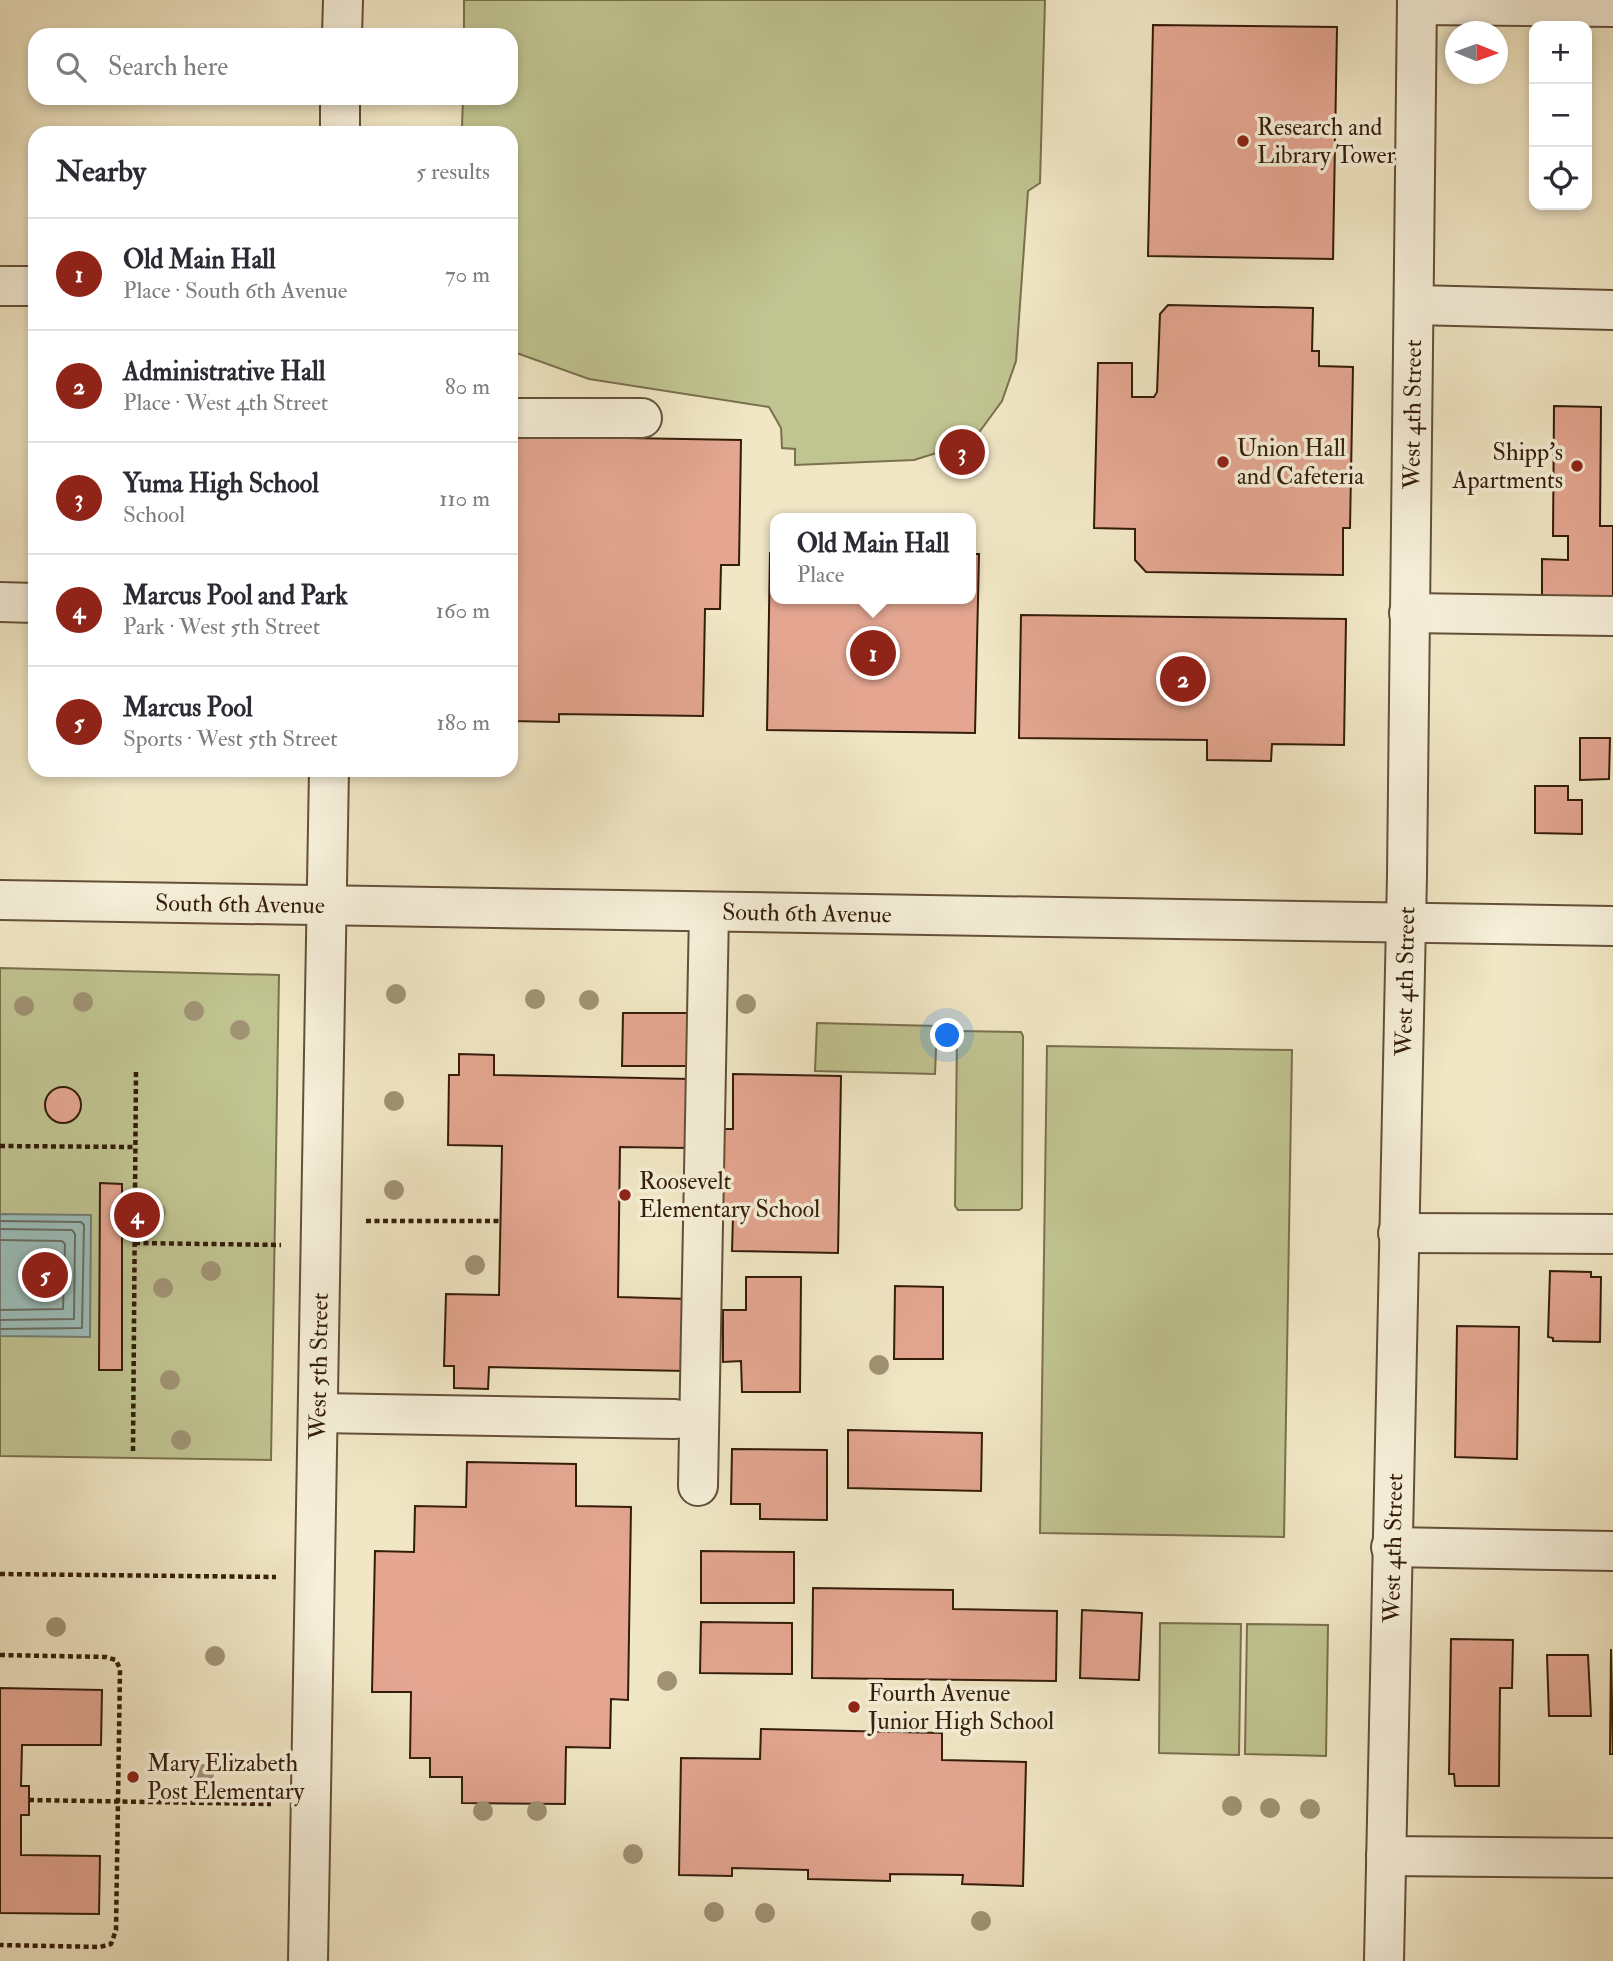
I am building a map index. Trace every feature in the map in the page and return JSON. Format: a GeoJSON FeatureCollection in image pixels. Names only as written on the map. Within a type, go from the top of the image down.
{"type":"FeatureCollection","features":[{"type":"Feature","properties":{"kind":"street"},"geometry":{"type":"LineString","coordinates":[[342,28],[343,0]]}},
{"type":"Feature","properties":{"kind":"street"},"geometry":{"type":"LineString","coordinates":[[1417,3],[1613,6]]}},
{"type":"Feature","properties":{"kind":"street","name":"West 4th Street"},"geometry":{"type":"LineString","coordinates":[[1384,1961],[1406,923],[1417,3]]}},
{"type":"Feature","properties":{"kind":"street"},"geometry":{"type":"LineString","coordinates":[[340,105],[340,126]]}},
{"type":"Feature","properties":{"kind":"street"},"geometry":{"type":"LineString","coordinates":[[0,286],[28,286]]}},
{"type":"Feature","properties":{"kind":"street"},"geometry":{"type":"LineString","coordinates":[[1414,305],[1613,310]]}},
{"type":"Feature","properties":{"kind":"street"},"geometry":{"type":"LineString","coordinates":[[518,418],[642,418]]}},
{"type":"Feature","properties":{"kind":"street"},"geometry":{"type":"LineString","coordinates":[[0,602],[28,603]]}},
{"type":"Feature","properties":{"kind":"street"},"geometry":{"type":"LineString","coordinates":[[1409,613],[1613,616]]}},
{"type":"Feature","properties":{"kind":"street","name":"West 5th Street"},"geometry":{"type":"LineString","coordinates":[[308,1961],[329,777]]}},
{"type":"Feature","properties":{"kind":"street","name":"South 6th Avenue"},"geometry":{"type":"LineString","coordinates":[[0,901],[1613,926]]}},
{"type":"Feature","properties":{"kind":"street"},"geometry":{"type":"LineString","coordinates":[[698,1486],[709,912]]}},
{"type":"Feature","properties":{"kind":"street"},"geometry":{"type":"LineString","coordinates":[[1398,1233],[1613,1234]]}},
{"type":"Feature","properties":{"kind":"street"},"geometry":{"type":"LineString","coordinates":[[318,1413],[675,1419]]}},
{"type":"Feature","properties":{"kind":"street"},"geometry":{"type":"LineString","coordinates":[[1391,1547],[1613,1551]]}},
{"type":"Feature","properties":{"kind":"street"},"geometry":{"type":"LineString","coordinates":[[1386,1856],[1613,1858]]}},
{"type":"Feature","properties":{"kind":"path"},"geometry":{"type":"LineString","coordinates":[[133,1451],[136,1069]]}},
{"type":"Feature","properties":{"kind":"path"},"geometry":{"type":"LineString","coordinates":[[0,1146],[136,1147]]}},
{"type":"Feature","properties":{"kind":"path"},"geometry":{"type":"LineString","coordinates":[[366,1221],[501,1221]]}},
{"type":"Feature","properties":{"kind":"path"},"geometry":{"type":"LineString","coordinates":[[135,1243],[281,1245]]}},
{"type":"Feature","properties":{"kind":"path"},"geometry":{"type":"LineString","coordinates":[[0,1574],[276,1577]]}},
{"type":"Feature","properties":{"kind":"path"},"geometry":{"type":"LineString","coordinates":[[0,1655],[106,1657],[116,1660],[120,1669],[116,1930],[111,1944],[100,1947],[0,1945]]}},
{"type":"Feature","properties":{"kind":"path"},"geometry":{"type":"LineString","coordinates":[[29,1800],[271,1804]]}},
{"type":"Feature","properties":{"kind":"green space"},"geometry":{"type":"Polygon","coordinates":[[[464,0],[1045,0],[1040,183],[1028,191],[1016,361],[1002,401],[972,442],[914,460],[795,465],[795,449],[782,448],[781,428],[769,407],[589,379],[518,354],[518,126],[462,126],[463,105],[518,105],[518,28],[464,28],[464,0]]]}},
{"type":"Feature","properties":{"kind":"green space"},"geometry":{"type":"Polygon","coordinates":[[[0,968],[279,975],[271,1460],[0,1456],[0,968]]]}},
{"type":"Feature","properties":{"kind":"green space"},"geometry":{"type":"Polygon","coordinates":[[[817,1023],[937,1026],[935,1074],[815,1071],[817,1023]]]}},
{"type":"Feature","properties":{"kind":"green space"},"geometry":{"type":"Polygon","coordinates":[[[960,1031],[1021,1032],[1023,1036],[1022,1208],[1019,1210],[958,1210],[955,1206],[957,1034],[960,1031]]]}},
{"type":"Feature","properties":{"kind":"green space"},"geometry":{"type":"Polygon","coordinates":[[[1047,1046],[1292,1050],[1284,1537],[1040,1533],[1047,1046]]]}},
{"type":"Feature","properties":{"kind":"green space"},"geometry":{"type":"Polygon","coordinates":[[[1160,1623],[1241,1624],[1239,1755],[1159,1753],[1160,1623]]]}},
{"type":"Feature","properties":{"kind":"green space"},"geometry":{"type":"Polygon","coordinates":[[[1247,1624],[1328,1625],[1326,1756],[1245,1754],[1247,1624]]]}},
{"type":"Feature","properties":{"kind":"water"},"geometry":{"type":"Polygon","coordinates":[[[0,1214],[91,1215],[90,1337],[0,1336],[0,1214]]]}},
{"type":"Feature","properties":{"kind":"building","name":"Research and Library Tower"},"geometry":{"type":"Polygon","coordinates":[[[1153,25],[1337,27],[1333,259],[1148,256],[1153,25]]]}},
{"type":"Feature","properties":{"kind":"building","name":"Union Hall and Cafeteria"},"geometry":{"type":"Polygon","coordinates":[[[1168,305],[1313,308],[1312,351],[1319,351],[1319,366],[1353,367],[1350,528],[1343,528],[1343,575],[1146,572],[1135,560],[1135,529],[1094,528],[1098,363],[1132,363],[1132,397],[1154,397],[1157,392],[1160,314],[1168,305]]]}},
{"type":"Feature","properties":{"kind":"building","name":"Shipp's Apartments"},"geometry":{"type":"Polygon","coordinates":[[[1554,406],[1601,407],[1600,526],[1613,526],[1613,607],[1542,606],[1542,559],[1568,560],[1568,536],[1553,536],[1554,406]]]}},
{"type":"Feature","properties":{"kind":"building"},"geometry":{"type":"Polygon","coordinates":[[[518,436],[741,440],[739,565],[721,565],[720,609],[705,609],[703,716],[559,714],[559,722],[518,721],[518,436]]]}},
{"type":"Feature","properties":{"kind":"building"},"geometry":{"type":"Polygon","coordinates":[[[770,553],[770,604],[976,604],[976,554],[979,554],[975,733],[767,730],[770,553]]]}},
{"type":"Feature","properties":{"kind":"building"},"geometry":{"type":"Polygon","coordinates":[[[1021,615],[1346,619],[1344,745],[1272,744],[1271,761],[1207,760],[1207,740],[1019,738],[1021,615]]]}},
{"type":"Feature","properties":{"kind":"building"},"geometry":{"type":"Polygon","coordinates":[[[1580,738],[1610,738],[1609,779],[1580,780],[1580,738]]]}},
{"type":"Feature","properties":{"kind":"building"},"geometry":{"type":"Polygon","coordinates":[[[1535,786],[1568,786],[1568,800],[1582,800],[1582,834],[1535,833],[1535,786]]]}},
{"type":"Feature","properties":{"kind":"building"},"geometry":{"type":"Polygon","coordinates":[[[623,1013],[688,1013],[689,1066],[622,1066],[623,1013]]]}},
{"type":"Feature","properties":{"kind":"building"},"geometry":{"type":"Polygon","coordinates":[[[459,1054],[494,1055],[494,1075],[690,1079],[688,1148],[620,1147],[618,1297],[688,1299],[686,1371],[489,1367],[488,1389],[454,1388],[454,1366],[444,1366],[446,1294],[499,1295],[502,1146],[448,1145],[449,1075],[459,1075],[459,1054]]]}},
{"type":"Feature","properties":{"kind":"building"},"geometry":{"type":"Polygon","coordinates":[[[733,1074],[841,1076],[838,1253],[732,1251],[733,1217],[717,1217],[719,1129],[733,1129],[733,1074]]]}},
{"type":"Feature","properties":{"kind":"building"},"geometry":{"type":"Polygon","coordinates":[[[63,1087],[76,1092],[81,1105],[76,1118],[63,1123],[50,1118],[45,1105],[50,1092],[63,1087]]]}},
{"type":"Feature","properties":{"kind":"building"},"geometry":{"type":"Polygon","coordinates":[[[100,1183],[122,1184],[122,1370],[99,1370],[100,1183]]]}},
{"type":"Feature","properties":{"kind":"building"},"geometry":{"type":"Polygon","coordinates":[[[1550,1271],[1591,1272],[1591,1277],[1601,1277],[1600,1342],[1553,1341],[1553,1338],[1548,1337],[1550,1271]]]}},
{"type":"Feature","properties":{"kind":"building"},"geometry":{"type":"Polygon","coordinates":[[[746,1277],[801,1277],[800,1392],[742,1392],[741,1361],[723,1362],[723,1310],[746,1310],[746,1277]]]}},
{"type":"Feature","properties":{"kind":"building"},"geometry":{"type":"Polygon","coordinates":[[[895,1286],[943,1287],[943,1359],[894,1359],[895,1286]]]}},
{"type":"Feature","properties":{"kind":"building"},"geometry":{"type":"Polygon","coordinates":[[[1457,1326],[1519,1327],[1517,1459],[1455,1457],[1457,1326]]]}},
{"type":"Feature","properties":{"kind":"building"},"geometry":{"type":"Polygon","coordinates":[[[848,1430],[982,1433],[981,1491],[848,1488],[848,1430]]]}},
{"type":"Feature","properties":{"kind":"building"},"geometry":{"type":"Polygon","coordinates":[[[732,1449],[827,1450],[827,1520],[760,1519],[760,1504],[731,1504],[732,1449]]]}},
{"type":"Feature","properties":{"kind":"building"},"geometry":{"type":"Polygon","coordinates":[[[467,1462],[576,1464],[576,1506],[631,1507],[628,1700],[611,1699],[610,1748],[566,1747],[565,1804],[462,1803],[462,1777],[430,1777],[430,1758],[410,1758],[411,1692],[372,1692],[375,1551],[414,1552],[415,1506],[466,1507],[467,1462]]]}},
{"type":"Feature","properties":{"kind":"building"},"geometry":{"type":"Polygon","coordinates":[[[701,1551],[794,1552],[794,1603],[701,1603],[701,1551]]]}},
{"type":"Feature","properties":{"kind":"building"},"geometry":{"type":"Polygon","coordinates":[[[813,1588],[953,1590],[953,1609],[1057,1611],[1056,1681],[812,1678],[813,1588]]]}},
{"type":"Feature","properties":{"kind":"building"},"geometry":{"type":"Polygon","coordinates":[[[1082,1610],[1142,1613],[1139,1680],[1080,1678],[1082,1610]]]}},
{"type":"Feature","properties":{"kind":"building"},"geometry":{"type":"Polygon","coordinates":[[[701,1622],[792,1623],[792,1674],[700,1673],[701,1622]]]}},
{"type":"Feature","properties":{"kind":"building"},"geometry":{"type":"Polygon","coordinates":[[[1451,1639],[1513,1640],[1512,1688],[1500,1688],[1499,1786],[1455,1786],[1454,1774],[1449,1774],[1451,1639]]]}},
{"type":"Feature","properties":{"kind":"building"},"geometry":{"type":"Polygon","coordinates":[[[1611,1649],[1613,1754],[1610,1754],[1611,1649]]]}},
{"type":"Feature","properties":{"kind":"building"},"geometry":{"type":"Polygon","coordinates":[[[1547,1655],[1588,1655],[1591,1716],[1549,1716],[1547,1655]]]}},
{"type":"Feature","properties":{"kind":"building"},"geometry":{"type":"Polygon","coordinates":[[[0,1688],[102,1690],[101,1745],[22,1745],[21,1786],[29,1786],[29,1815],[21,1815],[21,1855],[100,1856],[99,1914],[0,1913],[0,1688]]]}},
{"type":"Feature","properties":{"kind":"building"},"geometry":{"type":"Polygon","coordinates":[[[761,1729],[942,1733],[942,1760],[1026,1762],[1023,1886],[962,1884],[963,1875],[890,1874],[890,1881],[808,1879],[808,1870],[732,1868],[732,1876],[679,1875],[681,1758],[760,1759],[761,1729]]]}},
{"type":"Feature","properties":{"kind":"place","name":"Research and Library Tower"},"geometry":{"type":"Point","coordinates":[1243,141]}},
{"type":"Feature","properties":{"kind":"place","name":"Yuma High School"},"geometry":{"type":"Point","coordinates":[962,452]}},
{"type":"Feature","properties":{"kind":"place","name":"Union Hall and Cafeteria"},"geometry":{"type":"Point","coordinates":[1223,462]}},
{"type":"Feature","properties":{"kind":"place","name":"Shipp's Apartments"},"geometry":{"type":"Point","coordinates":[1577,466]}},
{"type":"Feature","properties":{"kind":"place","name":"Old Main Hall"},"geometry":{"type":"Point","coordinates":[873,653]}},
{"type":"Feature","properties":{"kind":"place","name":"Administrative Hall"},"geometry":{"type":"Point","coordinates":[1183,679]}},
{"type":"Feature","properties":{"kind":"place","name":"Roosevelt Elementary School"},"geometry":{"type":"Point","coordinates":[625,1195]}},
{"type":"Feature","properties":{"kind":"place","name":"Marcus Pool and Park"},"geometry":{"type":"Point","coordinates":[137,1215]}},
{"type":"Feature","properties":{"kind":"place","name":"Marcus Pool"},"geometry":{"type":"Point","coordinates":[45,1275]}},
{"type":"Feature","properties":{"kind":"place","name":"Fourth Avenue Junior High School"},"geometry":{"type":"Point","coordinates":[854,1707]}},
{"type":"Feature","properties":{"kind":"place","name":"Mary Elizabeth Post Elementary"},"geometry":{"type":"Point","coordinates":[133,1777]}}]}
